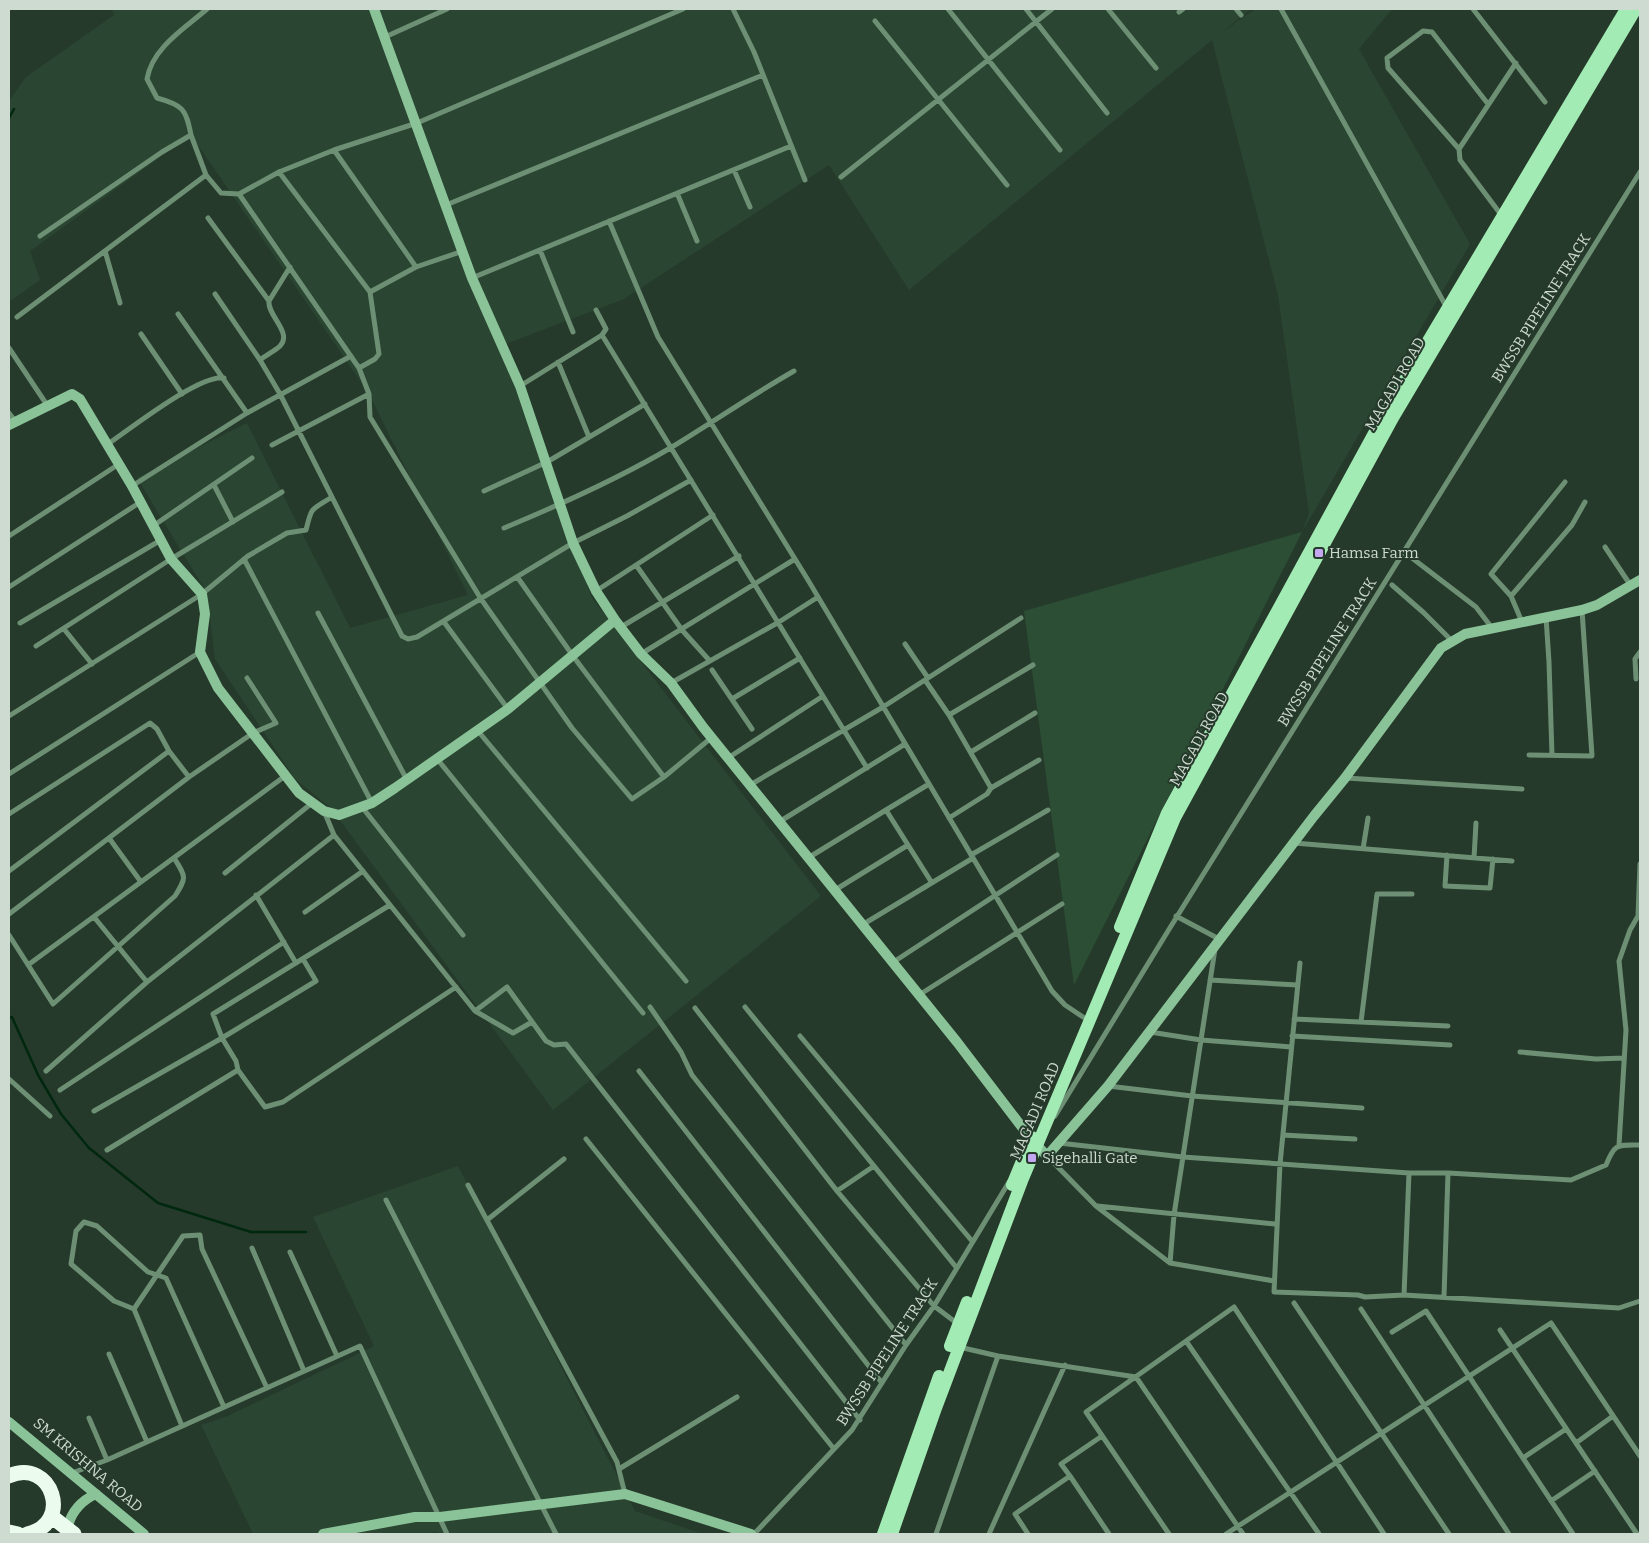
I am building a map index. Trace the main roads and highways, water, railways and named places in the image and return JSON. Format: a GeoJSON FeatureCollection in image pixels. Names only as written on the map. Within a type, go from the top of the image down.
{"type":"FeatureCollection","features":[{"type":"Feature","properties":{"kind":"highway"},"geometry":{"type":"LineString","coordinates":[[9,1476],[17,1473],[30,1474],[46,1483],[54,1500],[51,1516],[37,1533]]}},
{"type":"Feature","properties":{"kind":"highway"},"geometry":{"type":"LineString","coordinates":[[51,1516],[70,1531]]}},
{"type":"Feature","properties":{"kind":"highway"},"geometry":{"type":"LineString","coordinates":[[9,1532],[18,1534]]}},
{"type":"Feature","properties":{"kind":"main road","name":"MAGADI ROAD"},"geometry":{"type":"LineString","coordinates":[[962,1326],[1083,1017],[1167,813],[1385,413],[1626,9]]}},
{"type":"Feature","properties":{"kind":"main road","name":"MAGADI ROAD"},"geometry":{"type":"LineString","coordinates":[[892,1534],[936,1408],[955,1346],[1019,1166],[1034,1143],[1175,818],[1393,418],[1636,9]]}},
{"type":"Feature","properties":{"kind":"main road","name":"MAGADI ROAD"},"geometry":{"type":"LineString","coordinates":[[882,1534],[928,1403],[955,1346]]}},
{"type":"Feature","properties":{"kind":"waterway"},"geometry":{"type":"LineString","coordinates":[[9,118],[14,109]]}},
{"type":"Feature","properties":{"kind":"waterway"},"geometry":{"type":"LineString","coordinates":[[9,1018],[12,1017],[38,1075],[61,1114],[89,1148],[158,1203],[251,1232],[306,1232]]}},
{"type":"Feature","properties":{"kind":"place","name":"Hamsa Farm"},"geometry":{"type":"Point","coordinates":[1319,553]}},
{"type":"Feature","properties":{"kind":"place","name":"Sigehalli Gate"},"geometry":{"type":"Point","coordinates":[1032,1158]}}]}
